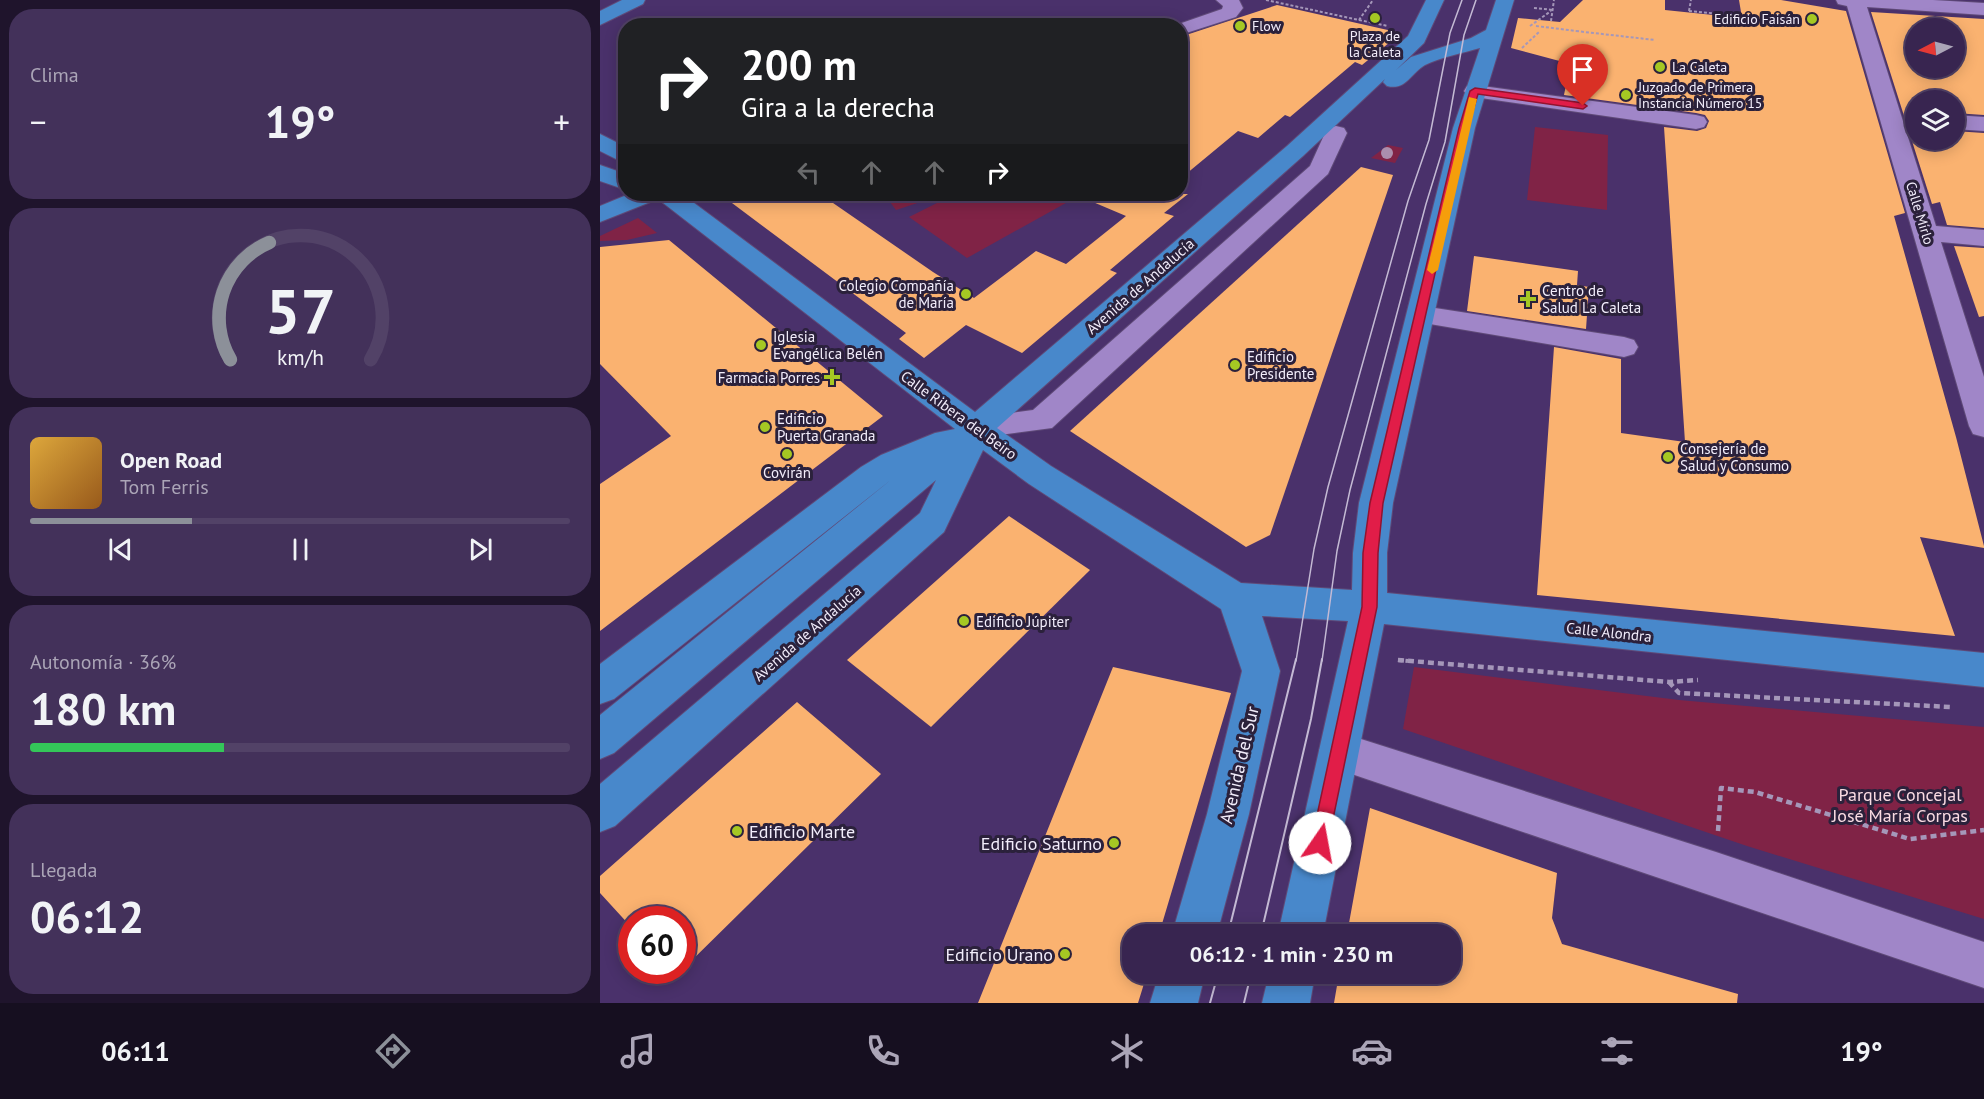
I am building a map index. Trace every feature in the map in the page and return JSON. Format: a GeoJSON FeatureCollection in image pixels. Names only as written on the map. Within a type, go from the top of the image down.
{"type":"FeatureCollection","features":[{"type":"Feature","properties":{"kind":"main road"},"geometry":{"type":"LineString","coordinates":[[600,19],[636,0]]}},
{"type":"Feature","properties":{"kind":"main road","name":"Avenida de Andalucía"},"geometry":{"type":"LineString","coordinates":[[600,740],[978,428],[1302,145],[1417,39],[1435,0]]}},
{"type":"Feature","properties":{"kind":"main road"},"geometry":{"type":"LineString","coordinates":[[1302,924],[1369,607],[1370,553],[1376,503],[1422,315],[1464,128],[1493,33],[1506,0]]}},
{"type":"Feature","properties":{"kind":"main road","name":"Avenida de Andalucía"},"geometry":{"type":"LineString","coordinates":[[1302,145],[1336,133],[1418,61],[1478,42],[1493,33]]}},
{"type":"Feature","properties":{"kind":"main road"},"geometry":{"type":"LineString","coordinates":[[600,141],[618,152]]}},
{"type":"Feature","properties":{"kind":"main road"},"geometry":{"type":"LineString","coordinates":[[600,172],[618,180]]}},
{"type":"Feature","properties":{"kind":"main road"},"geometry":{"type":"LineString","coordinates":[[600,215],[643,201]]}},
{"type":"Feature","properties":{"kind":"main road","name":"Calle Ribera del Beiro"},"geometry":{"type":"LineString","coordinates":[[673,201],[1040,475],[1234,598]]}},
{"type":"Feature","properties":{"kind":"main road","name":"Avenida de Andalucía"},"geometry":{"type":"LineString","coordinates":[[600,687],[872,476],[892,464],[978,428]]}},
{"type":"Feature","properties":{"kind":"main road","name":"Avenida de Andalucía"},"geometry":{"type":"LineString","coordinates":[[600,811],[932,522],[978,428]]}},
{"type":"Feature","properties":{"kind":"main road","name":"Calle Alondra"},"geometry":{"type":"LineString","coordinates":[[1234,598],[1266,602],[1306,602],[1369,607],[1984,670]]}},
{"type":"Feature","properties":{"kind":"main road","name":"Avenida del Sur"},"geometry":{"type":"LineString","coordinates":[[1197,924],[1228,814],[1261,671],[1244,617],[1234,598]]}},
{"type":"Feature","properties":{"kind":"main road"},"geometry":{"type":"LineString","coordinates":[[1174,1003],[1179,984]]}},
{"type":"Feature","properties":{"kind":"main road"},"geometry":{"type":"LineString","coordinates":[[1286,1003],[1290,984]]}},
{"type":"Feature","properties":{"kind":"street"},"geometry":{"type":"LineString","coordinates":[[1188,27],[1229,14],[1234,8],[1231,2],[1225,0]]}},
{"type":"Feature","properties":{"kind":"street"},"geometry":{"type":"LineString","coordinates":[[1852,0],[1984,9]]}},
{"type":"Feature","properties":{"kind":"street","name":"Calle Mirlo"},"geometry":{"type":"LineString","coordinates":[[1852,0],[1902,118],[1926,233],[1979,393],[1984,426]]}},
{"type":"Feature","properties":{"kind":"street"},"geometry":{"type":"LineString","coordinates":[[1184,18],[1191,15],[1203,2]]}},
{"type":"Feature","properties":{"kind":"street"},"geometry":{"type":"LineString","coordinates":[[1475,91],[1696,122]]}},
{"type":"Feature","properties":{"kind":"street"},"geometry":{"type":"LineString","coordinates":[[1965,123],[1984,124]]}},
{"type":"Feature","properties":{"kind":"street"},"geometry":{"type":"LineString","coordinates":[[978,428],[1041,420],[1320,169],[1336,133]]}},
{"type":"Feature","properties":{"kind":"street"},"geometry":{"type":"LineString","coordinates":[[1926,233],[1984,238]]}},
{"type":"Feature","properties":{"kind":"street"},"geometry":{"type":"LineString","coordinates":[[1422,315],[1624,347]]}},
{"type":"Feature","properties":{"kind":"street"},"geometry":{"type":"LineString","coordinates":[[1339,751],[1716,874],[1984,965]]}},
{"type":"Feature","properties":{"kind":"path"},"geometry":{"type":"LineString","coordinates":[[1266,0],[1392,25]]}},
{"type":"Feature","properties":{"kind":"path"},"geometry":{"type":"LineString","coordinates":[[1360,19],[1373,0]]}},
{"type":"Feature","properties":{"kind":"path"},"geometry":{"type":"LineString","coordinates":[[1551,21],[1554,0]]}},
{"type":"Feature","properties":{"kind":"path"},"geometry":{"type":"LineString","coordinates":[[1691,0],[1689,12],[1742,16]]}},
{"type":"Feature","properties":{"kind":"path"},"geometry":{"type":"LineString","coordinates":[[1530,26],[1553,10]]}},
{"type":"Feature","properties":{"kind":"path"},"geometry":{"type":"LineString","coordinates":[[1360,19],[1397,28]]}},
{"type":"Feature","properties":{"kind":"path"},"geometry":{"type":"LineString","coordinates":[[1536,26],[1655,40]]}},
{"type":"Feature","properties":{"kind":"path"},"geometry":{"type":"LineString","coordinates":[[1520,50],[1539,32]]}},
{"type":"Feature","properties":{"kind":"path"},"geometry":{"type":"LineString","coordinates":[[1393,659],[1669,682],[1702,680]]}},
{"type":"Feature","properties":{"kind":"path"},"geometry":{"type":"LineString","coordinates":[[1493,660],[1493,667]]}},
{"type":"Feature","properties":{"kind":"path"},"geometry":{"type":"LineString","coordinates":[[1669,682],[1679,693],[1960,707]]}},
{"type":"Feature","properties":{"kind":"path"},"geometry":{"type":"LineString","coordinates":[[1716,874],[1721,788],[1755,792],[1910,839],[1984,830]]}},
{"type":"Feature","properties":{"kind":"green space"},"geometry":{"type":"Polygon","coordinates":[[[1535,127],[1608,135],[1607,210],[1527,200],[1535,127]]]}},
{"type":"Feature","properties":{"kind":"green space"},"geometry":{"type":"Polygon","coordinates":[[[1388,145],[1403,148],[1395,163],[1371,158],[1388,145]]]}},
{"type":"Feature","properties":{"kind":"green space"},"geometry":{"type":"Polygon","coordinates":[[[889,201],[924,201],[896,210],[889,201]]]}},
{"type":"Feature","properties":{"kind":"green space"},"geometry":{"type":"Polygon","coordinates":[[[941,201],[1069,201],[967,258],[909,217],[941,201]]]}},
{"type":"Feature","properties":{"kind":"green space"},"geometry":{"type":"Polygon","coordinates":[[[638,218],[657,233],[627,240],[600,241],[600,236],[638,218]]]}},
{"type":"Feature","properties":{"kind":"green space","name":"Parque Concejal José María Corpas"},"geometry":{"type":"Polygon","coordinates":[[[1414,667],[1679,700],[1984,727],[1984,919],[1747,846],[1403,729],[1414,667]]]}},
{"type":"Feature","properties":{"kind":"building"},"geometry":{"type":"Polygon","coordinates":[[[1583,0],[1665,0],[1665,10],[1742,18],[1739,0],[1781,0],[1846,11],[1905,213],[1894,216],[1984,546],[1984,548],[1920,537],[1955,636],[1537,595],[1554,347],[1621,359],[1621,433],[1685,442],[1664,127],[1697,131],[1706,128],[1709,121],[1705,115],[1696,113],[1564,95],[1566,85],[1562,84],[1567,63],[1511,48],[1518,18],[1560,22],[1583,0]]]}},
{"type":"Feature","properties":{"kind":"building"},"geometry":{"type":"Polygon","coordinates":[[[1277,5],[1401,33],[1362,65],[1355,62],[1290,117],[1285,115],[1258,138],[1238,131],[1188,172],[1188,34],[1277,5]]]}},
{"type":"Feature","properties":{"kind":"building"},"geometry":{"type":"Polygon","coordinates":[[[1871,12],[1984,19],[1984,115],[1965,114],[1965,90],[1905,90],[1905,119],[1871,12]]]}},
{"type":"Feature","properties":{"kind":"building"},"geometry":{"type":"Polygon","coordinates":[[[1965,132],[1984,133],[1984,228],[1947,225],[1940,202],[1932,204],[1915,150],[1965,150],[1965,132]]]}},
{"type":"Feature","properties":{"kind":"building","name":"Edificio Presidente"},"geometry":{"type":"Polygon","coordinates":[[[1361,167],[1393,175],[1270,535],[1246,547],[1070,431],[1361,167]]]}},
{"type":"Feature","properties":{"kind":"building"},"geometry":{"type":"Polygon","coordinates":[[[729,201],[830,201],[974,298],[1036,251],[1066,264],[1126,216],[1091,201],[1179,201],[1164,213],[1174,216],[1110,270],[1117,273],[1022,353],[966,325],[924,358],[899,339],[906,333],[729,201]]]}},
{"type":"Feature","properties":{"kind":"building","name":"Edificio Puerta Granada"},"geometry":{"type":"Polygon","coordinates":[[[669,240],[883,416],[600,631],[600,484],[671,436],[600,364],[600,247],[669,240]]]}},
{"type":"Feature","properties":{"kind":"building"},"geometry":{"type":"Polygon","coordinates":[[[1954,246],[1984,248],[1984,316],[1979,317],[1954,246]]]}},
{"type":"Feature","properties":{"kind":"building","name":"Centro de Salud La Caleta"},"geometry":{"type":"Polygon","coordinates":[[[1474,256],[1578,271],[1577,285],[1589,287],[1586,329],[1467,311],[1474,256]]]}},
{"type":"Feature","properties":{"kind":"building","name":"Edificio Júpiter"},"geometry":{"type":"Polygon","coordinates":[[[1009,516],[1090,570],[931,727],[847,660],[1009,516]]]}},
{"type":"Feature","properties":{"kind":"building","name":"Edificio Saturno"},"geometry":{"type":"Polygon","coordinates":[[[1113,667],[1231,693],[1162,924],[1122,924],[1122,984],[1144,984],[1138,1003],[978,1003],[1113,667]]]}},
{"type":"Feature","properties":{"kind":"building","name":"Edificio Marte"},"geometry":{"type":"Polygon","coordinates":[[[797,702],[881,774],[696,956],[696,906],[618,906],[618,913],[600,893],[600,876],[797,702]]]}},
{"type":"Feature","properties":{"kind":"building"},"geometry":{"type":"Polygon","coordinates":[[[1370,808],[1557,873],[1552,918],[1562,944],[1738,994],[1737,1003],[1334,1003],[1337,984],[1461,984],[1461,924],[1349,924],[1370,808]]]}},
{"type":"Feature","properties":{"kind":"tram line"},"geometry":{"type":"LineString","coordinates":[[1296,661],[1314,549],[1328,487],[1408,201],[1429,140],[1450,33],[1462,0]]}},
{"type":"Feature","properties":{"kind":"tram line"},"geometry":{"type":"LineString","coordinates":[[1322,661],[1337,551],[1350,490],[1426,204],[1445,142],[1464,35],[1476,0]]}},
{"type":"Feature","properties":{"kind":"tram line"},"geometry":{"type":"LineString","coordinates":[[1230,924],[1296,659]]}},
{"type":"Feature","properties":{"kind":"tram line"},"geometry":{"type":"LineString","coordinates":[[1263,924],[1311,719],[1322,659]]}},
{"type":"Feature","properties":{"kind":"tram line"},"geometry":{"type":"LineString","coordinates":[[1210,1003],[1215,984]]}},
{"type":"Feature","properties":{"kind":"tram line"},"geometry":{"type":"LineString","coordinates":[[1244,1003],[1249,984]]}},
{"type":"Feature","properties":{"kind":"slow traffic"},"geometry":{"type":"LineString","coordinates":[[1432,270],[1472,99]]}},
{"type":"Feature","properties":{"kind":"place","name":"Plaza de la Caleta"},"geometry":{"type":"Point","coordinates":[1375,18]}},
{"type":"Feature","properties":{"kind":"place","name":"Edificio Faisán"},"geometry":{"type":"Point","coordinates":[1812,19]}},
{"type":"Feature","properties":{"kind":"place","name":"Flow"},"geometry":{"type":"Point","coordinates":[1240,26]}},
{"type":"Feature","properties":{"kind":"place","name":"La Caleta"},"geometry":{"type":"Point","coordinates":[1660,67]}},
{"type":"Feature","properties":{"kind":"place","name":"Juzgado de Primera Instancia Número 15"},"geometry":{"type":"Point","coordinates":[1626,95]}},
{"type":"Feature","properties":{"kind":"place","name":"Colegio Compañía de María"},"geometry":{"type":"Point","coordinates":[966,294]}},
{"type":"Feature","properties":{"kind":"place","name":"Centro de Salud La Caleta"},"geometry":{"type":"Point","coordinates":[1528,299]}},
{"type":"Feature","properties":{"kind":"place","name":"Iglesia Evangélica Belén"},"geometry":{"type":"Point","coordinates":[761,345]}},
{"type":"Feature","properties":{"kind":"place","name":"Edificio Presidente"},"geometry":{"type":"Point","coordinates":[1235,365]}},
{"type":"Feature","properties":{"kind":"place","name":"Farmacia Porres"},"geometry":{"type":"Point","coordinates":[832,377]}},
{"type":"Feature","properties":{"kind":"place","name":"Edificio Puerta Granada"},"geometry":{"type":"Point","coordinates":[765,427]}},
{"type":"Feature","properties":{"kind":"place","name":"Covirán"},"geometry":{"type":"Point","coordinates":[787,454]}},
{"type":"Feature","properties":{"kind":"place","name":"Consejería de Salud y Consumo"},"geometry":{"type":"Point","coordinates":[1668,457]}},
{"type":"Feature","properties":{"kind":"place","name":"Edificio Júpiter"},"geometry":{"type":"Point","coordinates":[964,621]}},
{"type":"Feature","properties":{"kind":"place","name":"Edificio Marte"},"geometry":{"type":"Point","coordinates":[737,831]}},
{"type":"Feature","properties":{"kind":"place","name":"Edificio Saturno"},"geometry":{"type":"Point","coordinates":[1114,843]}},
{"type":"Feature","properties":{"kind":"place","name":"Edificio Urano"},"geometry":{"type":"Point","coordinates":[1065,954]}},
{"type":"Feature","properties":{"kind":"route"},"geometry":{"type":"LineString","coordinates":[[1320,843],[1369,607],[1370,553],[1376,503],[1464,128],[1475,91],[1583,106]]}}]}
